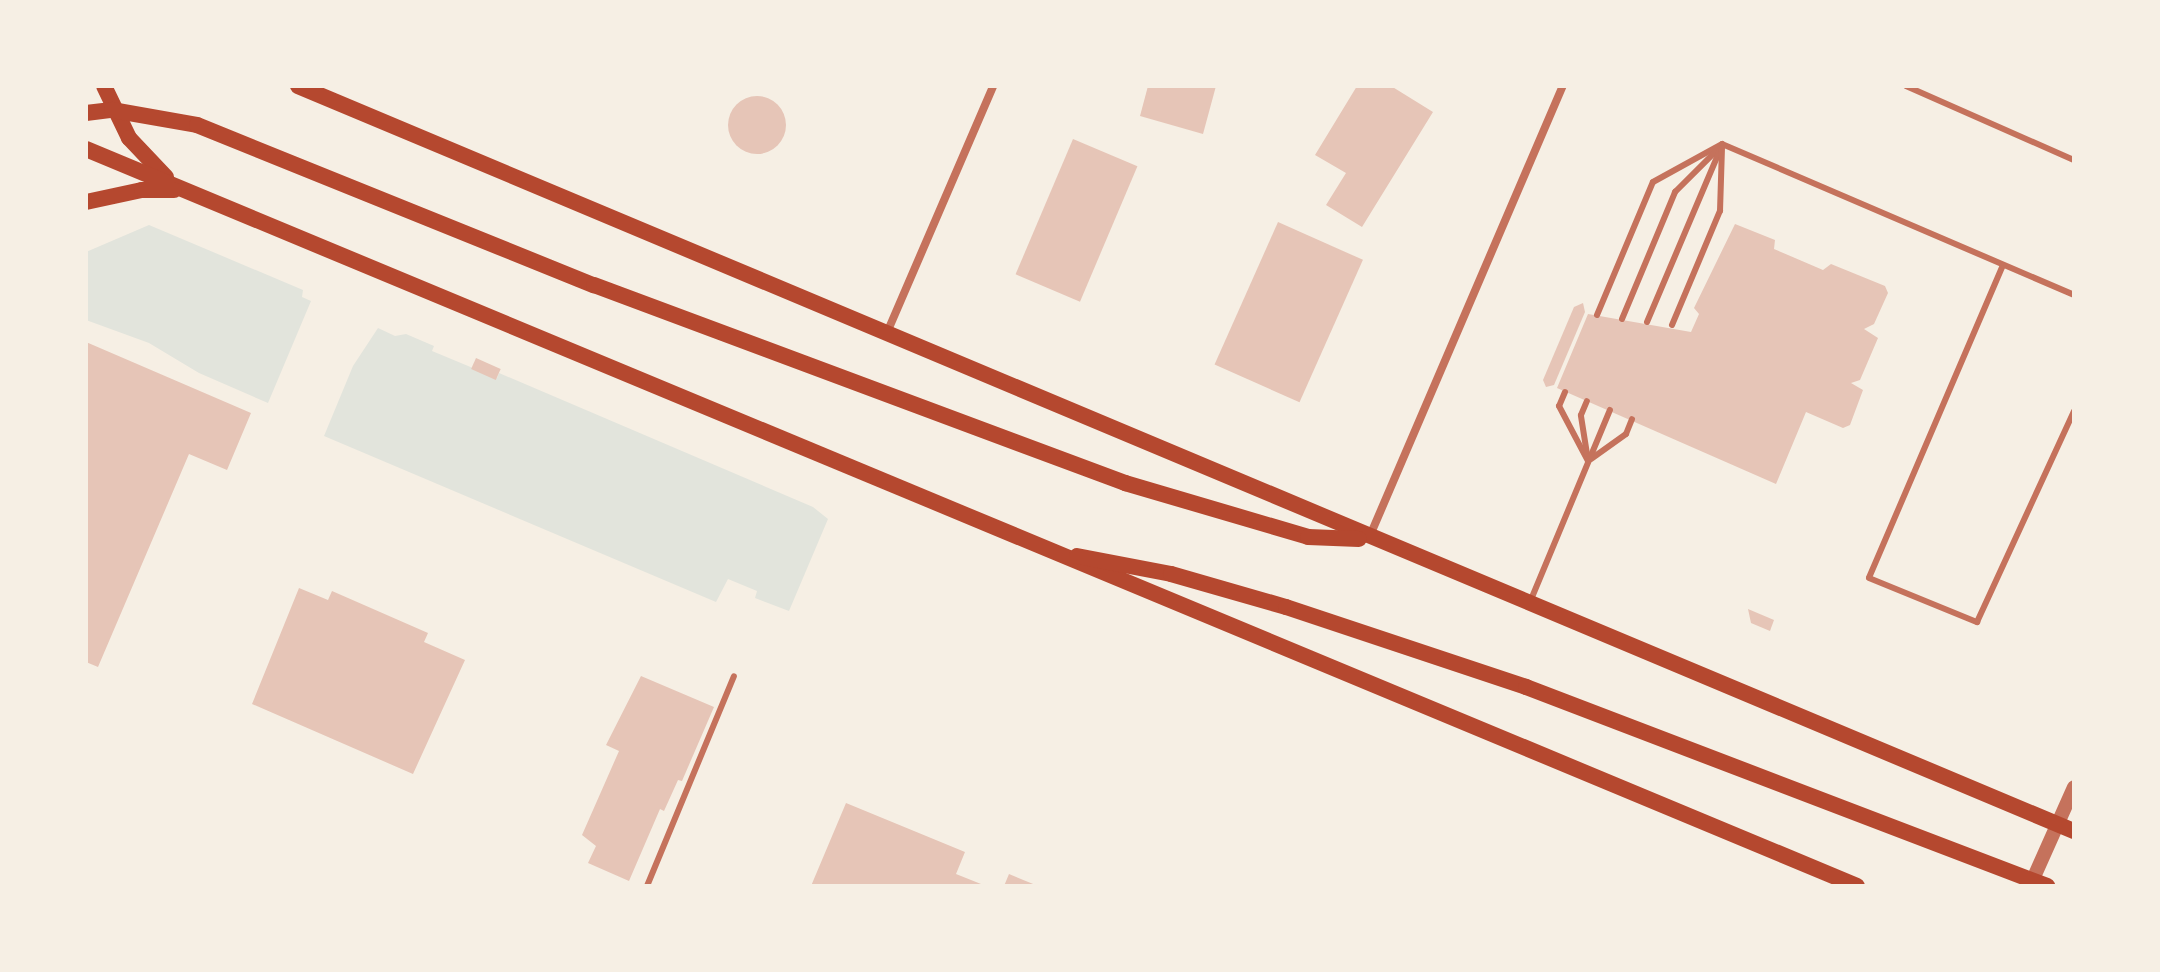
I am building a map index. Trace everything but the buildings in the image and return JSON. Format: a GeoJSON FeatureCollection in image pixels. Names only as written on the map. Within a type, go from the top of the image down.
{"type":"FeatureCollection","features":[{"type":"Feature","properties":{"kind":"main road"},"geometry":{"type":"LineString","coordinates":[[104,86],[112,110],[147,161],[183,190]]}},
{"type":"Feature","properties":{"kind":"main road"},"geometry":{"type":"LineString","coordinates":[[298,86],[1368,539],[2074,831]]}},
{"type":"Feature","properties":{"kind":"main road"},"geometry":{"type":"LineString","coordinates":[[86,113],[112,110],[160,115],[241,141],[594,285],[1125,483],[1308,537],[1368,539]]}},
{"type":"Feature","properties":{"kind":"main road"},"geometry":{"type":"LineString","coordinates":[[86,149],[1857,886]]}},
{"type":"Feature","properties":{"kind":"main road"},"geometry":{"type":"LineString","coordinates":[[86,202],[142,190],[183,190]]}},
{"type":"Feature","properties":{"kind":"main road"},"geometry":{"type":"LineString","coordinates":[[1041,549],[1171,574],[1512,682],[2036,884]]}},
{"type":"Feature","properties":{"kind":"street"},"geometry":{"type":"LineString","coordinates":[[886,335],[993,86]]}},
{"type":"Feature","properties":{"kind":"street"},"geometry":{"type":"LineString","coordinates":[[1368,539],[1563,86]]}},
{"type":"Feature","properties":{"kind":"street"},"geometry":{"type":"LineString","coordinates":[[2036,884],[2074,787]]}},
{"type":"Feature","properties":{"kind":"lane"},"geometry":{"type":"LineString","coordinates":[[1906,86],[2074,160]]}},
{"type":"Feature","properties":{"kind":"lane"},"geometry":{"type":"LineString","coordinates":[[1722,144],[2074,295]]}},
{"type":"Feature","properties":{"kind":"lane"},"geometry":{"type":"LineString","coordinates":[[1597,315],[1653,182],[1722,144]]}},
{"type":"Feature","properties":{"kind":"lane"},"geometry":{"type":"LineString","coordinates":[[1622,319],[1675,192],[1722,144]]}},
{"type":"Feature","properties":{"kind":"lane"},"geometry":{"type":"LineString","coordinates":[[1647,322],[1722,144]]}},
{"type":"Feature","properties":{"kind":"lane"},"geometry":{"type":"LineString","coordinates":[[1672,325],[1720,211],[1722,144]]}},
{"type":"Feature","properties":{"kind":"lane"},"geometry":{"type":"LineString","coordinates":[[2003,265],[1869,578],[1977,622],[2074,411]]}},
{"type":"Feature","properties":{"kind":"lane"},"geometry":{"type":"LineString","coordinates":[[1565,392],[1559,406],[1588,461]]}},
{"type":"Feature","properties":{"kind":"lane"},"geometry":{"type":"LineString","coordinates":[[1587,401],[1581,415],[1588,461]]}},
{"type":"Feature","properties":{"kind":"lane"},"geometry":{"type":"LineString","coordinates":[[1528,605],[1610,410]]}},
{"type":"Feature","properties":{"kind":"lane"},"geometry":{"type":"LineString","coordinates":[[1588,461],[1626,434],[1632,419]]}},
{"type":"Feature","properties":{"kind":"lane"},"geometry":{"type":"LineString","coordinates":[[647,886],[734,676]]}},
{"type":"Feature","properties":{"kind":"shaded area"},"geometry":{"type":"Polygon","coordinates":[[[149,225],[303,290],[302,297],[311,301],[268,403],[199,373],[149,343],[86,320],[86,252],[149,225]]]}},
{"type":"Feature","properties":{"kind":"shaded area"},"geometry":{"type":"Polygon","coordinates":[[[378,328],[395,336],[406,334],[434,346],[432,351],[497,378],[499,373],[813,507],[828,519],[789,611],[755,598],[757,591],[728,579],[716,602],[324,436],[353,366],[378,328]]]}}]}
